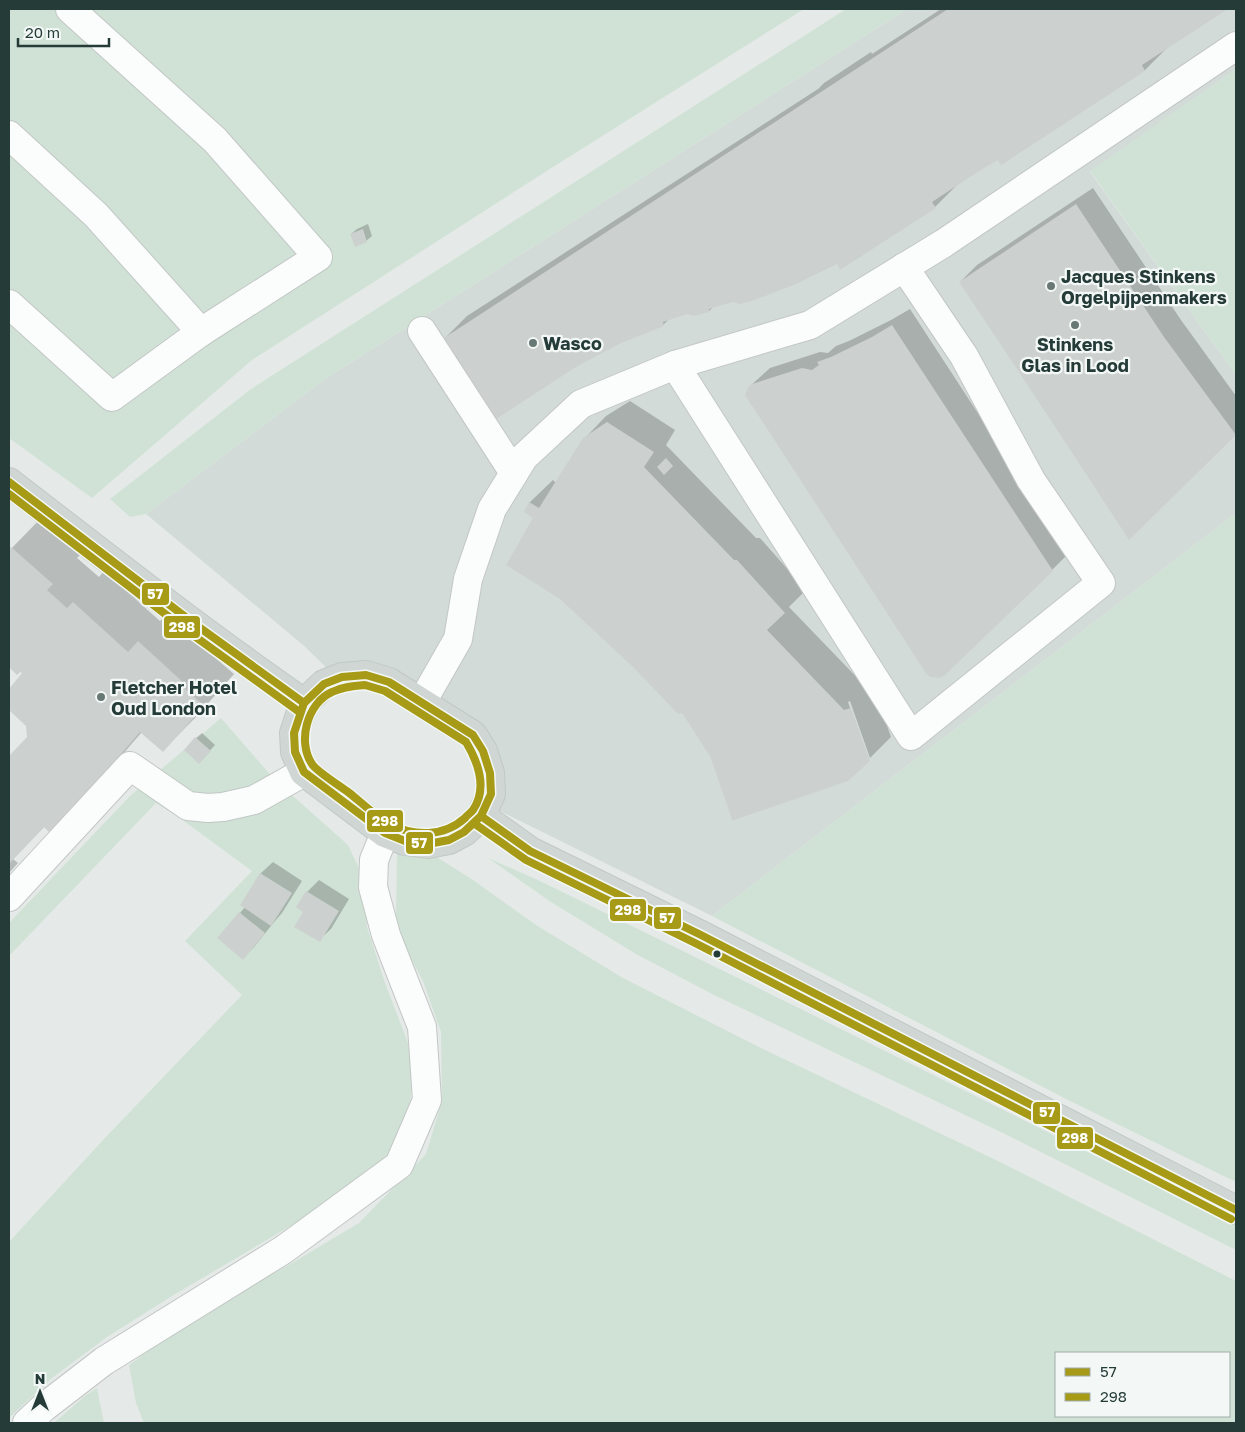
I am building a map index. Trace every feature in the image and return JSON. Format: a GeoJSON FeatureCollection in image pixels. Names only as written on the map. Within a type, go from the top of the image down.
{"type":"FeatureCollection","features":[{"type":"Feature","properties":{"kind":"main road"},"geometry":{"type":"LineString","coordinates":[[9,482],[242,660],[304,702]]}},
{"type":"Feature","properties":{"kind":"main road"},"geometry":{"type":"LineString","coordinates":[[366,675],[389,682],[422,702],[473,735],[483,751],[490,773],[490,794],[481,816],[464,832],[449,840],[428,844],[405,841],[386,833],[304,772],[295,752],[294,733],[304,702],[324,684],[342,677],[366,675]]}},
{"type":"Feature","properties":{"kind":"main road"},"geometry":{"type":"LineString","coordinates":[[481,816],[530,851],[701,935],[1236,1210]]}},
{"type":"Feature","properties":{"kind":"street"},"geometry":{"type":"LineString","coordinates":[[9,304],[112,397],[201,332],[318,257],[215,140],[70,9]]}},
{"type":"Feature","properties":{"kind":"street"},"geometry":{"type":"LineString","coordinates":[[422,702],[458,639],[468,579],[492,509],[524,457],[581,404],[675,365],[810,325],[960,232],[1236,46]]}},
{"type":"Feature","properties":{"kind":"street"},"geometry":{"type":"LineString","coordinates":[[9,135],[96,215],[201,332]]}},
{"type":"Feature","properties":{"kind":"street"},"geometry":{"type":"LineString","coordinates":[[675,365],[911,736],[1101,583],[1031,480],[964,356],[904,267]]}},
{"type":"Feature","properties":{"kind":"street"},"geometry":{"type":"LineString","coordinates":[[422,332],[514,473]]}},
{"type":"Feature","properties":{"kind":"street"},"geometry":{"type":"LineString","coordinates":[[9,897],[130,766],[188,806],[208,808],[254,800],[304,772]]}},
{"type":"Feature","properties":{"kind":"street"},"geometry":{"type":"LineString","coordinates":[[27,1423],[43,1408],[104,1361],[282,1250],[399,1166],[427,1100],[422,1027],[386,935],[373,887],[374,860],[386,833]]}},
{"type":"Feature","properties":{"kind":"shaded area"},"geometry":{"type":"Polygon","coordinates":[[[907,9],[1236,9],[1236,69],[1090,172],[1236,375],[1236,513],[712,916],[500,811],[501,792],[476,726],[331,672],[303,645],[146,514],[325,379],[907,9]]]}},
{"type":"Feature","properties":{"kind":"green space"},"geometry":{"type":"Polygon","coordinates":[[[9,9],[804,9],[252,360],[92,498],[9,438],[9,9]]]}},
{"type":"Feature","properties":{"kind":"green space"},"geometry":{"type":"Polygon","coordinates":[[[846,9],[907,9],[325,379],[146,514],[130,517],[110,499],[251,389],[846,9]]]}},
{"type":"Feature","properties":{"kind":"green space"},"geometry":{"type":"Polygon","coordinates":[[[1236,69],[1236,375],[1090,171],[1236,69]]]}},
{"type":"Feature","properties":{"kind":"green space"},"geometry":{"type":"Polygon","coordinates":[[[1236,513],[1236,1182],[1068,1100],[712,916],[1236,513]]]}},
{"type":"Feature","properties":{"kind":"green space"},"geometry":{"type":"Polygon","coordinates":[[[221,718],[274,779],[348,845],[364,879],[367,927],[385,983],[408,1043],[413,1070],[409,1116],[386,1156],[316,1211],[172,1296],[107,1337],[52,1378],[9,1418],[9,1242],[103,1140],[242,995],[185,941],[252,871],[177,816],[156,803],[9,956],[9,923],[130,796],[221,718]]]}},
{"type":"Feature","properties":{"kind":"green space"},"geometry":{"type":"Polygon","coordinates":[[[424,849],[473,880],[536,925],[623,978],[759,1047],[996,1160],[1236,1281],[1236,1423],[144,1423],[136,1403],[129,1365],[188,1321],[359,1223],[426,1154],[442,1101],[441,1032],[423,981],[407,951],[396,918],[397,853],[424,849]]]}},
{"type":"Feature","properties":{"kind":"green space"},"geometry":{"type":"Polygon","coordinates":[[[488,858],[540,881],[803,1010],[1236,1226],[1236,1250],[1009,1136],[712,994],[636,954],[551,902],[488,858]]]}},
{"type":"Feature","properties":{"kind":"green space"},"geometry":{"type":"Polygon","coordinates":[[[97,1388],[104,1423],[54,1423],[85,1396],[97,1388]]]}},
{"type":"Feature","properties":{"kind":"building"},"geometry":{"type":"Polygon","coordinates":[[[948,9],[1228,9],[1142,65],[1145,71],[1001,165],[998,160],[979,171],[932,202],[936,208],[840,270],[837,264],[796,284],[752,301],[740,304],[733,302],[709,309],[709,312],[694,316],[687,314],[663,322],[664,326],[619,344],[576,367],[496,419],[444,338],[948,9]]]}},
{"type":"Feature","properties":{"kind":"building"},"geometry":{"type":"Polygon","coordinates":[[[1076,204],[1164,337],[1236,435],[1129,540],[959,282],[1076,204]]]}},
{"type":"Feature","properties":{"kind":"building"},"geometry":{"type":"Polygon","coordinates":[[[363,229],[367,242],[355,247],[350,234],[363,229]]]}},
{"type":"Feature","properties":{"kind":"building"},"geometry":{"type":"Polygon","coordinates":[[[892,325],[1053,571],[940,678],[930,677],[926,673],[745,395],[748,387],[752,384],[802,368],[812,370],[819,365],[817,362],[872,337],[892,325]]]}},
{"type":"Feature","properties":{"kind":"building"},"geometry":{"type":"Polygon","coordinates":[[[607,422],[654,452],[644,467],[734,560],[737,560],[785,613],[767,630],[844,710],[851,708],[870,761],[848,781],[731,821],[732,819],[710,756],[682,713],[678,714],[634,668],[560,599],[506,565],[533,518],[524,512],[529,502],[539,508],[583,438],[607,422]]]}},
{"type":"Feature","properties":{"kind":"building"},"geometry":{"type":"Polygon","coordinates":[[[666,458],[673,466],[664,475],[657,467],[666,458]]]}},
{"type":"Feature","properties":{"kind":"building","name":"Fletcher Hotel Oud London"},"geometry":{"type":"Polygon","coordinates":[[[11,547],[53,584],[47,590],[67,608],[73,602],[128,652],[138,641],[185,684],[182,686],[204,706],[163,752],[140,732],[51,834],[44,827],[9,864],[9,756],[27,737],[26,726],[9,710],[9,689],[22,673],[20,672],[17,675],[9,667],[9,549],[11,547]]]}},
{"type":"Feature","properties":{"kind":"building"},"geometry":{"type":"Polygon","coordinates":[[[195,737],[211,751],[199,764],[184,750],[195,737]]]}},
{"type":"Feature","properties":{"kind":"building"},"geometry":{"type":"Polygon","coordinates":[[[260,873],[292,893],[271,926],[240,905],[260,873]]]}},
{"type":"Feature","properties":{"kind":"building"},"geometry":{"type":"Polygon","coordinates":[[[306,891],[339,911],[320,942],[294,927],[303,912],[296,907],[306,891]]]}},
{"type":"Feature","properties":{"kind":"building"},"geometry":{"type":"Polygon","coordinates":[[[239,912],[265,933],[243,960],[217,938],[239,912]]]}},
{"type":"Feature","properties":{"kind":"transit line","name":"57"},"geometry":{"type":"LineString","coordinates":[[9,482],[192,622],[304,703]]}},
{"type":"Feature","properties":{"kind":"transit line","name":"298"},"geometry":{"type":"LineString","coordinates":[[9,494],[186,630],[298,711]]}},
{"type":"Feature","properties":{"kind":"transit line","name":"57"},"geometry":{"type":"LineString","coordinates":[[366,675],[389,682],[473,735],[483,751],[490,773],[491,794],[481,816],[464,832],[449,840],[428,844],[405,841],[385,833],[304,772],[295,752],[294,733],[304,703],[324,684],[342,677],[366,675]]}},
{"type":"Feature","properties":{"kind":"transit line","name":"298"},"geometry":{"type":"LineString","coordinates":[[365,685],[385,691],[466,742],[474,758],[481,784],[480,793],[473,810],[457,824],[448,829],[429,833],[419,833],[399,828],[379,817],[312,764],[305,745],[305,734],[307,724],[316,705],[323,697],[336,690],[365,685]]}},
{"type":"Feature","properties":{"kind":"transit line","name":"57"},"geometry":{"type":"LineString","coordinates":[[481,816],[530,851],[701,935],[1236,1210]]}},
{"type":"Feature","properties":{"kind":"transit line","name":"298"},"geometry":{"type":"LineString","coordinates":[[475,824],[526,860],[697,944],[1231,1219]]}},
{"type":"Feature","properties":{"kind":"place","name":"Jacques Stinkens Orgelpijpenmakers"},"geometry":{"type":"Point","coordinates":[1051,286]}},
{"type":"Feature","properties":{"kind":"place","name":"Stinkens Glas in Lood"},"geometry":{"type":"Point","coordinates":[1075,325]}},
{"type":"Feature","properties":{"kind":"place","name":"Wasco"},"geometry":{"type":"Point","coordinates":[533,343]}},
{"type":"Feature","properties":{"kind":"place","name":"Fletcher Hotel Oud London"},"geometry":{"type":"Point","coordinates":[101,697]}}]}
